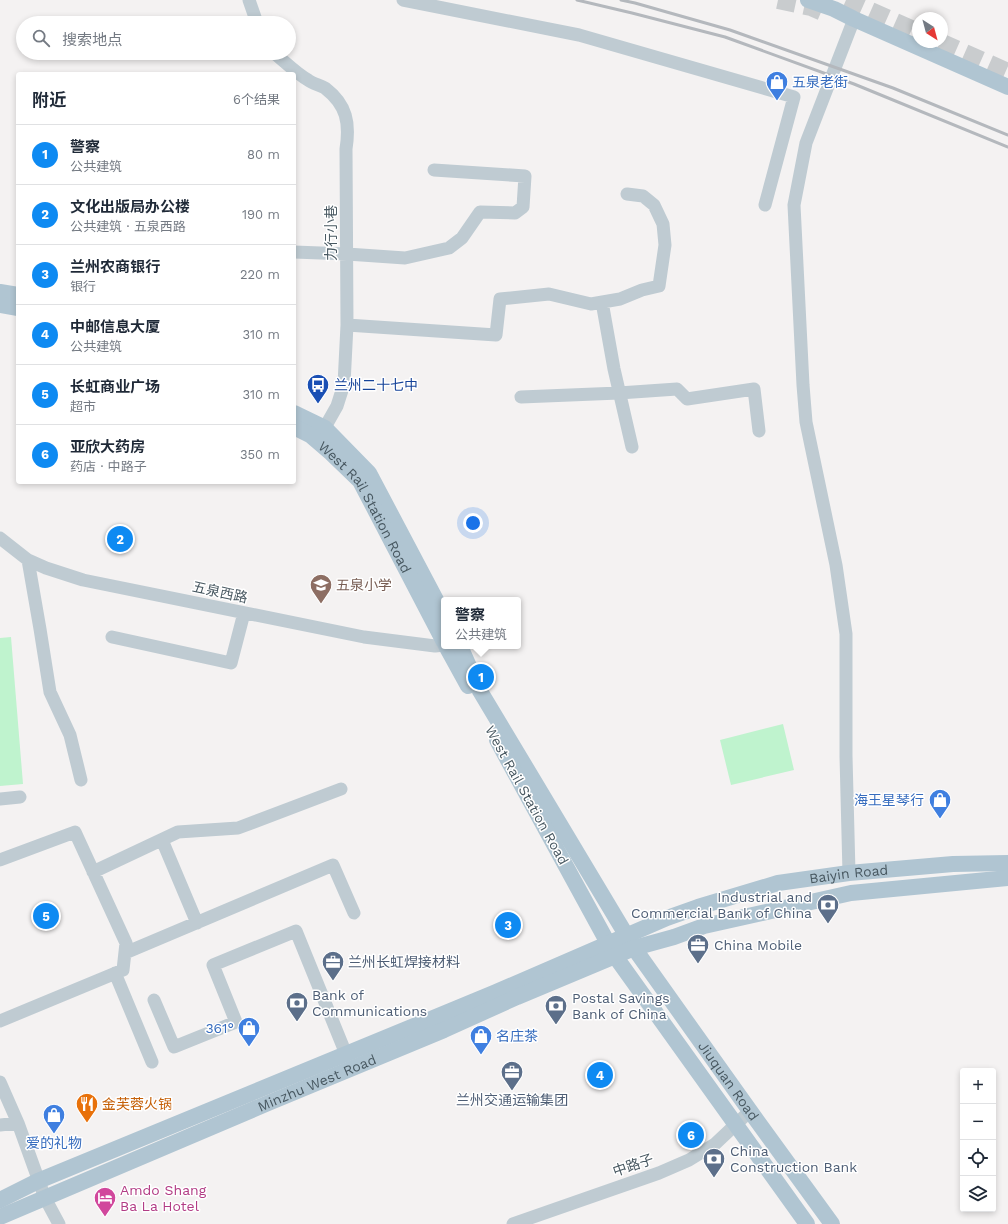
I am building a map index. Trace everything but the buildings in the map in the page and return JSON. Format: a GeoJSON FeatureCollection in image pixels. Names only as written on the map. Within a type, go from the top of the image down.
{"type":"FeatureCollection","features":[{"type":"Feature","properties":{"kind":"main road"},"geometry":{"type":"LineString","coordinates":[[808,0],[834,9],[1008,87]]}},
{"type":"Feature","properties":{"kind":"main road"},"geometry":{"type":"LineString","coordinates":[[0,292],[16,295]]}},
{"type":"Feature","properties":{"kind":"main road"},"geometry":{"type":"LineString","coordinates":[[0,305],[16,308]]}},
{"type":"Feature","properties":{"kind":"main road","name":"West Rail Station Road"},"geometry":{"type":"LineString","coordinates":[[296,415],[369,473],[441,609]]}},
{"type":"Feature","properties":{"kind":"main road","name":"West Rail Station Road"},"geometry":{"type":"LineString","coordinates":[[296,428],[310,434],[321,434]]}},
{"type":"Feature","properties":{"kind":"main road","name":"West Rail Station Road"},"geometry":{"type":"LineString","coordinates":[[321,434],[331,453],[360,481],[441,636]]}},
{"type":"Feature","properties":{"kind":"main road","name":"West Rail Station Road"},"geometry":{"type":"LineString","coordinates":[[448,649],[611,950]]}},
{"type":"Feature","properties":{"kind":"main road","name":"West Rail Station Road"},"geometry":{"type":"LineString","coordinates":[[461,649],[480,691],[630,942]]}},
{"type":"Feature","properties":{"kind":"main road","name":"Baiyin Road"},"geometry":{"type":"LineString","coordinates":[[630,942],[667,918],[778,883],[849,873],[953,864],[1008,863]]}},
{"type":"Feature","properties":{"kind":"main road","name":"Baiyin Road"},"geometry":{"type":"LineString","coordinates":[[630,942],[674,937],[704,926],[851,894],[1008,878]]}},
{"type":"Feature","properties":{"kind":"main road","name":"Minzhu West Road"},"geometry":{"type":"LineString","coordinates":[[0,1200],[38,1181],[494,993],[630,942]]}},
{"type":"Feature","properties":{"kind":"main road","name":"Jiuquan Road"},"geometry":{"type":"LineString","coordinates":[[630,942],[832,1224]]}},
{"type":"Feature","properties":{"kind":"main road","name":"Minzhu West Road"},"geometry":{"type":"LineString","coordinates":[[0,1217],[444,1030],[611,950]]}},
{"type":"Feature","properties":{"kind":"main road","name":"Jiuquan Road"},"geometry":{"type":"LineString","coordinates":[[611,950],[807,1224]]}},
{"type":"Feature","properties":{"kind":"street"},"geometry":{"type":"LineString","coordinates":[[249,0],[255,16]]}},
{"type":"Feature","properties":{"kind":"street"},"geometry":{"type":"LineString","coordinates":[[403,0],[579,35],[794,97],[765,205]]}},
{"type":"Feature","properties":{"kind":"street"},"geometry":{"type":"LineString","coordinates":[[849,873],[846,756],[846,634],[836,564],[806,422],[794,205],[806,143],[854,19]]}},
{"type":"Feature","properties":{"kind":"street","name":"力行小巷"},"geometry":{"type":"LineString","coordinates":[[283,60],[308,80],[324,87],[337,99],[345,114],[349,131],[346,149],[347,325],[344,384],[337,406],[321,434]]}},
{"type":"Feature","properties":{"kind":"street"},"geometry":{"type":"LineString","coordinates":[[296,252],[405,258],[449,248],[462,238],[480,212],[515,213],[523,207],[525,176],[434,170]]}},
{"type":"Feature","properties":{"kind":"street"},"geometry":{"type":"LineString","coordinates":[[347,325],[496,335],[500,299],[549,294],[591,304],[620,299],[642,290],[659,286],[665,245],[663,224],[654,205],[643,196],[627,194]]}},
{"type":"Feature","properties":{"kind":"street"},"geometry":{"type":"LineString","coordinates":[[602,302],[619,393],[632,447]]}},
{"type":"Feature","properties":{"kind":"street"},"geometry":{"type":"LineString","coordinates":[[521,396],[619,393],[677,389],[687,399],[754,389],[759,431]]}},
{"type":"Feature","properties":{"kind":"street","name":"五泉西路"},"geometry":{"type":"LineString","coordinates":[[0,538],[28,560],[46,568],[83,580],[364,637],[435,646],[441,645]]}},
{"type":"Feature","properties":{"kind":"street"},"geometry":{"type":"LineString","coordinates":[[28,560],[50,692],[70,735],[80,780]]}},
{"type":"Feature","properties":{"kind":"street"},"geometry":{"type":"LineString","coordinates":[[112,637],[231,663],[244,613]]}},
{"type":"Feature","properties":{"kind":"street"},"geometry":{"type":"LineString","coordinates":[[93,872],[178,832],[238,828],[341,789]]}},
{"type":"Feature","properties":{"kind":"street"},"geometry":{"type":"LineString","coordinates":[[0,799],[20,797]]}},
{"type":"Feature","properties":{"kind":"street"},"geometry":{"type":"LineString","coordinates":[[0,860],[75,832],[126,943],[123,970],[0,1021]]}},
{"type":"Feature","properties":{"kind":"street"},"geometry":{"type":"LineString","coordinates":[[162,840],[197,923]]}},
{"type":"Feature","properties":{"kind":"street"},"geometry":{"type":"LineString","coordinates":[[125,953],[333,865],[354,913]]}},
{"type":"Feature","properties":{"kind":"street"},"geometry":{"type":"LineString","coordinates":[[154,1000],[174,1047],[236,1022],[213,965],[296,931],[346,1054]]}},
{"type":"Feature","properties":{"kind":"street"},"geometry":{"type":"LineString","coordinates":[[115,973],[152,1062]]}},
{"type":"Feature","properties":{"kind":"street"},"geometry":{"type":"LineString","coordinates":[[0,1082],[18,1123],[45,1198],[59,1224]]}},
{"type":"Feature","properties":{"kind":"street","name":"中路子"},"geometry":{"type":"LineString","coordinates":[[513,1224],[660,1174],[689,1160],[715,1144],[750,1111]]}},
{"type":"Feature","properties":{"kind":"street"},"geometry":{"type":"LineString","coordinates":[[0,1125],[18,1123]]}},
{"type":"Feature","properties":{"kind":"green space"},"geometry":{"type":"Polygon","coordinates":[[[11,637],[23,784],[0,786],[0,638],[11,637]]]}},
{"type":"Feature","properties":{"kind":"green space"},"geometry":{"type":"Polygon","coordinates":[[[783,724],[794,770],[731,785],[720,740],[783,724]]]}},
{"type":"Feature","properties":{"kind":"tunnel"},"geometry":{"type":"LineString","coordinates":[[778,0],[811,7],[825,13]]}},
{"type":"Feature","properties":{"kind":"tunnel"},"geometry":{"type":"LineString","coordinates":[[846,0],[912,29]]}},
{"type":"Feature","properties":{"kind":"tunnel"},"geometry":{"type":"LineString","coordinates":[[948,46],[1008,72]]}},
{"type":"Feature","properties":{"kind":"railway"},"geometry":{"type":"LineString","coordinates":[[577,0],[725,37],[854,84],[1008,147]]}},
{"type":"Feature","properties":{"kind":"railway"},"geometry":{"type":"LineString","coordinates":[[621,0],[730,30],[893,88],[1008,135]]}},
{"type":"Feature","properties":{"kind":"place","name":"五泉老街"},"geometry":{"type":"Point","coordinates":[777,102]}},
{"type":"Feature","properties":{"kind":"place","name":"兰州二十七中"},"geometry":{"type":"Point","coordinates":[318,404]}},
{"type":"Feature","properties":{"kind":"place","name":"文化出版局办公楼"},"geometry":{"type":"Point","coordinates":[120,539]}},
{"type":"Feature","properties":{"kind":"place","name":"五泉小学"},"geometry":{"type":"Point","coordinates":[321,604]}},
{"type":"Feature","properties":{"kind":"place","name":"警察"},"geometry":{"type":"Point","coordinates":[481,677]}},
{"type":"Feature","properties":{"kind":"place","name":"海王星琴行"},"geometry":{"type":"Point","coordinates":[940,820]}},
{"type":"Feature","properties":{"kind":"place","name":"长虹商业广场"},"geometry":{"type":"Point","coordinates":[46,916]}},
{"type":"Feature","properties":{"kind":"place","name":"Industrial and Commercial Bank of China"},"geometry":{"type":"Point","coordinates":[828,924]}},
{"type":"Feature","properties":{"kind":"place","name":"兰州农商银行"},"geometry":{"type":"Point","coordinates":[508,925]}},
{"type":"Feature","properties":{"kind":"place","name":"China Mobile"},"geometry":{"type":"Point","coordinates":[698,964]}},
{"type":"Feature","properties":{"kind":"place","name":"兰州长虹焊接材料"},"geometry":{"type":"Point","coordinates":[333,982]}},
{"type":"Feature","properties":{"kind":"place","name":"Bank of Communications"},"geometry":{"type":"Point","coordinates":[297,1022]}},
{"type":"Feature","properties":{"kind":"place","name":"Postal Savings Bank of China"},"geometry":{"type":"Point","coordinates":[556,1026]}},
{"type":"Feature","properties":{"kind":"place","name":"361°"},"geometry":{"type":"Point","coordinates":[249,1048]}},
{"type":"Feature","properties":{"kind":"place","name":"名庄茶"},"geometry":{"type":"Point","coordinates":[481,1056]}},
{"type":"Feature","properties":{"kind":"place","name":"中邮信息大厦"},"geometry":{"type":"Point","coordinates":[600,1075]}},
{"type":"Feature","properties":{"kind":"place","name":"兰州交通运输集团"},"geometry":{"type":"Point","coordinates":[512,1092]}},
{"type":"Feature","properties":{"kind":"place","name":"金芙蓉火锅"},"geometry":{"type":"Point","coordinates":[87,1124]}},
{"type":"Feature","properties":{"kind":"place","name":"爱的礼物"},"geometry":{"type":"Point","coordinates":[54,1134]}},
{"type":"Feature","properties":{"kind":"place","name":"亚欣大药房"},"geometry":{"type":"Point","coordinates":[691,1135]}},
{"type":"Feature","properties":{"kind":"place","name":"China Construction Bank"},"geometry":{"type":"Point","coordinates":[714,1178]}},
{"type":"Feature","properties":{"kind":"place","name":"Amdo Shang Ba La Hotel"},"geometry":{"type":"Point","coordinates":[105,1218]}}]}
